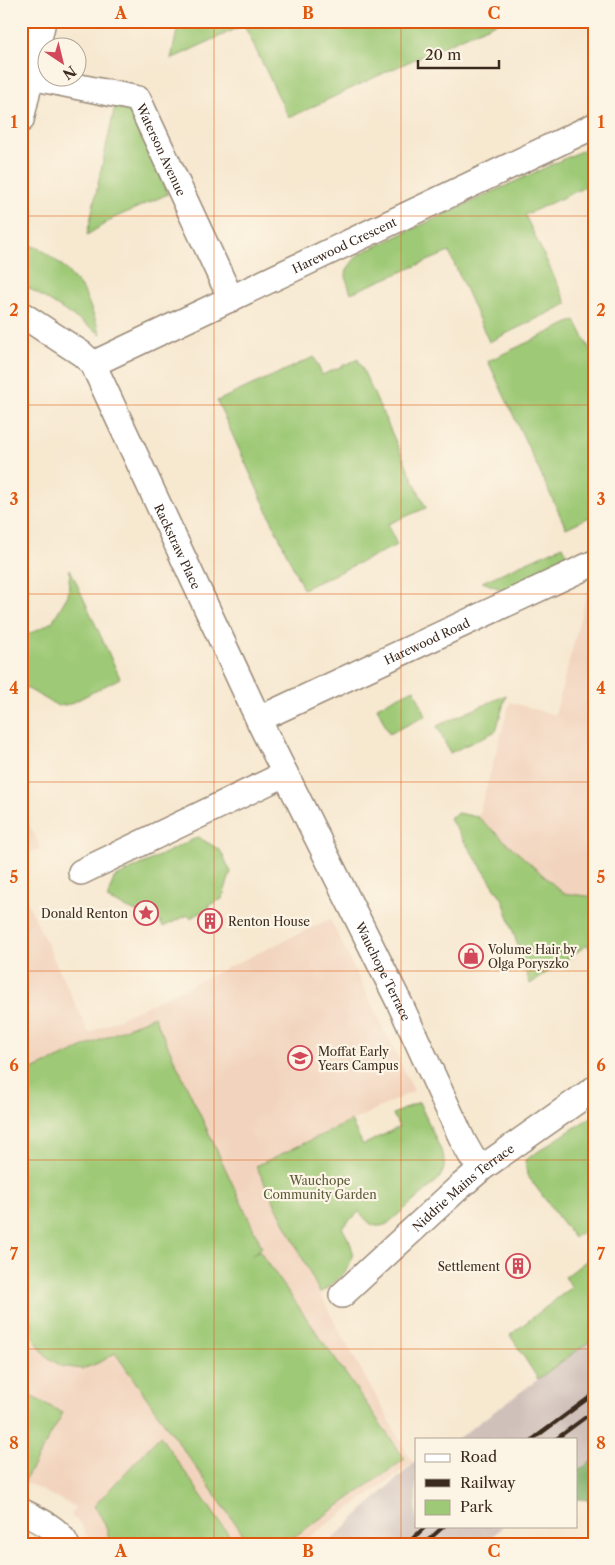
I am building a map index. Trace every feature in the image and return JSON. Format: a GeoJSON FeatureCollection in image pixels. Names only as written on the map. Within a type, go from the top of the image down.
{"type":"FeatureCollection","features":[{"type":"Feature","properties":{"kind":"street"},"geometry":{"type":"LineString","coordinates":[[21,120],[42,21]]}},
{"type":"Feature","properties":{"kind":"street","name":"Waterson Avenue"},"geometry":{"type":"LineString","coordinates":[[31,77],[138,99],[231,299]]}},
{"type":"Feature","properties":{"kind":"street","name":"Harewood Crescent"},"geometry":{"type":"LineString","coordinates":[[93,364],[594,126]]}},
{"type":"Feature","properties":{"kind":"street"},"geometry":{"type":"LineString","coordinates":[[21,314],[82,354],[93,364]]}},
{"type":"Feature","properties":{"kind":"street","name":"Rackstraw Place"},"geometry":{"type":"LineString","coordinates":[[93,364],[261,723]]}},
{"type":"Feature","properties":{"kind":"street","name":"Harewood Road"},"geometry":{"type":"LineString","coordinates":[[261,723],[594,563]]}},
{"type":"Feature","properties":{"kind":"street","name":"Wauchope Terrace"},"geometry":{"type":"LineString","coordinates":[[261,723],[400,1004],[463,1141],[472,1157],[482,1168]]}},
{"type":"Feature","properties":{"kind":"street"},"geometry":{"type":"LineString","coordinates":[[80,872],[286,774]]}},
{"type":"Feature","properties":{"kind":"street","name":"Niddrie Mains Terrace"},"geometry":{"type":"LineString","coordinates":[[342,1295],[482,1168],[594,1089]]}},
{"type":"Feature","properties":{"kind":"street"},"geometry":{"type":"LineString","coordinates":[[21,1511],[54,1530],[65,1540],[66,1544]]}},
{"type":"Feature","properties":{"kind":"shaded area"},"geometry":{"type":"Polygon","coordinates":[[[594,589],[594,897],[563,893],[478,817],[510,702],[555,715],[587,592],[594,589]]]}},
{"type":"Feature","properties":{"kind":"shaded area"},"geometry":{"type":"Polygon","coordinates":[[[21,814],[25,816],[41,848],[21,857],[21,814]]]}},
{"type":"Feature","properties":{"kind":"shaded area"},"geometry":{"type":"Polygon","coordinates":[[[21,889],[89,1033],[330,919],[414,1091],[256,1167],[335,1323],[413,1463],[300,1544],[90,1544],[81,1524],[71,1516],[75,1507],[21,1480],[21,889]]]}},
{"type":"Feature","properties":{"kind":"shaded area"},"geometry":{"type":"Polygon","coordinates":[[[594,1338],[594,1460],[578,1471],[578,1438],[458,1438],[594,1338]]]}},
{"type":"Feature","properties":{"kind":"shaded area"},"geometry":{"type":"Polygon","coordinates":[[[415,1462],[415,1528],[501,1528],[485,1544],[327,1544],[415,1462]]]}},
{"type":"Feature","properties":{"kind":"green space"},"geometry":{"type":"Polygon","coordinates":[[[179,21],[234,21],[238,28],[171,59],[179,21]]]}},
{"type":"Feature","properties":{"kind":"green space"},"geometry":{"type":"Polygon","coordinates":[[[242,21],[500,21],[289,118],[242,21]]]}},
{"type":"Feature","properties":{"kind":"green space"},"geometry":{"type":"Polygon","coordinates":[[[115,106],[135,112],[168,194],[114,218],[87,235],[115,106]]]}},
{"type":"Feature","properties":{"kind":"green space"},"geometry":{"type":"Polygon","coordinates":[[[594,145],[594,183],[525,215],[567,304],[489,342],[449,252],[351,293],[346,272],[359,254],[594,145]]]}},
{"type":"Feature","properties":{"kind":"green space"},"geometry":{"type":"Polygon","coordinates":[[[21,242],[41,249],[63,266],[84,291],[101,334],[21,283],[21,242]]]}},
{"type":"Feature","properties":{"kind":"green space"},"geometry":{"type":"Polygon","coordinates":[[[575,320],[594,358],[594,515],[566,528],[488,361],[575,320]]]}},
{"type":"Feature","properties":{"kind":"green space"},"geometry":{"type":"Polygon","coordinates":[[[314,357],[322,375],[358,359],[426,508],[388,524],[397,545],[303,589],[217,401],[314,357]]]}},
{"type":"Feature","properties":{"kind":"green space"},"geometry":{"type":"Polygon","coordinates":[[[563,546],[570,562],[506,591],[482,582],[563,546]]]}},
{"type":"Feature","properties":{"kind":"green space"},"geometry":{"type":"Polygon","coordinates":[[[70,569],[120,678],[70,704],[58,706],[21,685],[21,637],[52,622],[68,595],[70,569]]]}},
{"type":"Feature","properties":{"kind":"green space"},"geometry":{"type":"Polygon","coordinates":[[[414,689],[426,716],[389,734],[377,707],[414,689]]]}},
{"type":"Feature","properties":{"kind":"green space"},"geometry":{"type":"Polygon","coordinates":[[[506,695],[496,731],[450,753],[437,726],[506,695]]]}},
{"type":"Feature","properties":{"kind":"green space"},"geometry":{"type":"Polygon","coordinates":[[[458,813],[478,817],[563,893],[594,897],[594,955],[587,945],[530,984],[503,900],[449,818],[458,813]]]}},
{"type":"Feature","properties":{"kind":"green space"},"geometry":{"type":"Polygon","coordinates":[[[198,837],[220,850],[231,872],[222,899],[209,905],[210,908],[190,918],[188,915],[163,927],[154,909],[143,915],[107,899],[114,878],[198,837]]]}},
{"type":"Feature","properties":{"kind":"green space"},"geometry":{"type":"Polygon","coordinates":[[[154,1016],[262,1247],[252,1255],[259,1250],[405,1459],[284,1544],[250,1544],[115,1353],[101,1362],[82,1369],[61,1366],[46,1356],[33,1337],[27,1253],[21,1230],[21,1075],[154,1016]]]}},
{"type":"Feature","properties":{"kind":"green space","name":"Wauchope Community Garden"},"geometry":{"type":"Polygon","coordinates":[[[419,1102],[444,1157],[443,1173],[437,1181],[387,1224],[378,1226],[371,1224],[359,1212],[342,1227],[352,1249],[350,1263],[342,1275],[320,1293],[256,1166],[351,1121],[363,1145],[399,1127],[393,1114],[419,1102]]]}},
{"type":"Feature","properties":{"kind":"green space"},"geometry":{"type":"Polygon","coordinates":[[[594,1115],[594,1231],[589,1226],[574,1238],[527,1175],[525,1160],[594,1115]]]}},
{"type":"Feature","properties":{"kind":"green space"},"geometry":{"type":"Polygon","coordinates":[[[594,1255],[594,1338],[538,1379],[510,1335],[572,1287],[565,1277],[594,1255]]]}},
{"type":"Feature","properties":{"kind":"green space"},"geometry":{"type":"Polygon","coordinates":[[[21,1391],[63,1413],[24,1482],[21,1480],[21,1391]]]}},
{"type":"Feature","properties":{"kind":"green space"},"geometry":{"type":"Polygon","coordinates":[[[160,1436],[235,1544],[109,1544],[106,1529],[94,1506],[160,1436]]]}},
{"type":"Feature","properties":{"kind":"green space"},"geometry":{"type":"Polygon","coordinates":[[[594,1460],[594,1500],[578,1499],[578,1471],[594,1460]]]}},
{"type":"Feature","properties":{"kind":"railway"},"geometry":{"type":"LineString","coordinates":[[534,1438],[594,1394]]}},
{"type":"Feature","properties":{"kind":"railway"},"geometry":{"type":"LineString","coordinates":[[557,1438],[594,1411]]}},
{"type":"Feature","properties":{"kind":"railway"},"geometry":{"type":"LineString","coordinates":[[407,1544],[424,1528]]}},
{"type":"Feature","properties":{"kind":"railway"},"geometry":{"type":"LineString","coordinates":[[424,1544],[442,1528]]}},
{"type":"Feature","properties":{"kind":"place","name":"Donald Renton"},"geometry":{"type":"Point","coordinates":[146,913]}},
{"type":"Feature","properties":{"kind":"place","name":"Renton House"},"geometry":{"type":"Point","coordinates":[210,921]}},
{"type":"Feature","properties":{"kind":"place","name":"Volume Hair by Olga Poryszko"},"geometry":{"type":"Point","coordinates":[471,956]}},
{"type":"Feature","properties":{"kind":"place","name":"Moffat Early Years Campus"},"geometry":{"type":"Point","coordinates":[300,1058]}},
{"type":"Feature","properties":{"kind":"place","name":"Settlement"},"geometry":{"type":"Point","coordinates":[518,1266]}}]}
